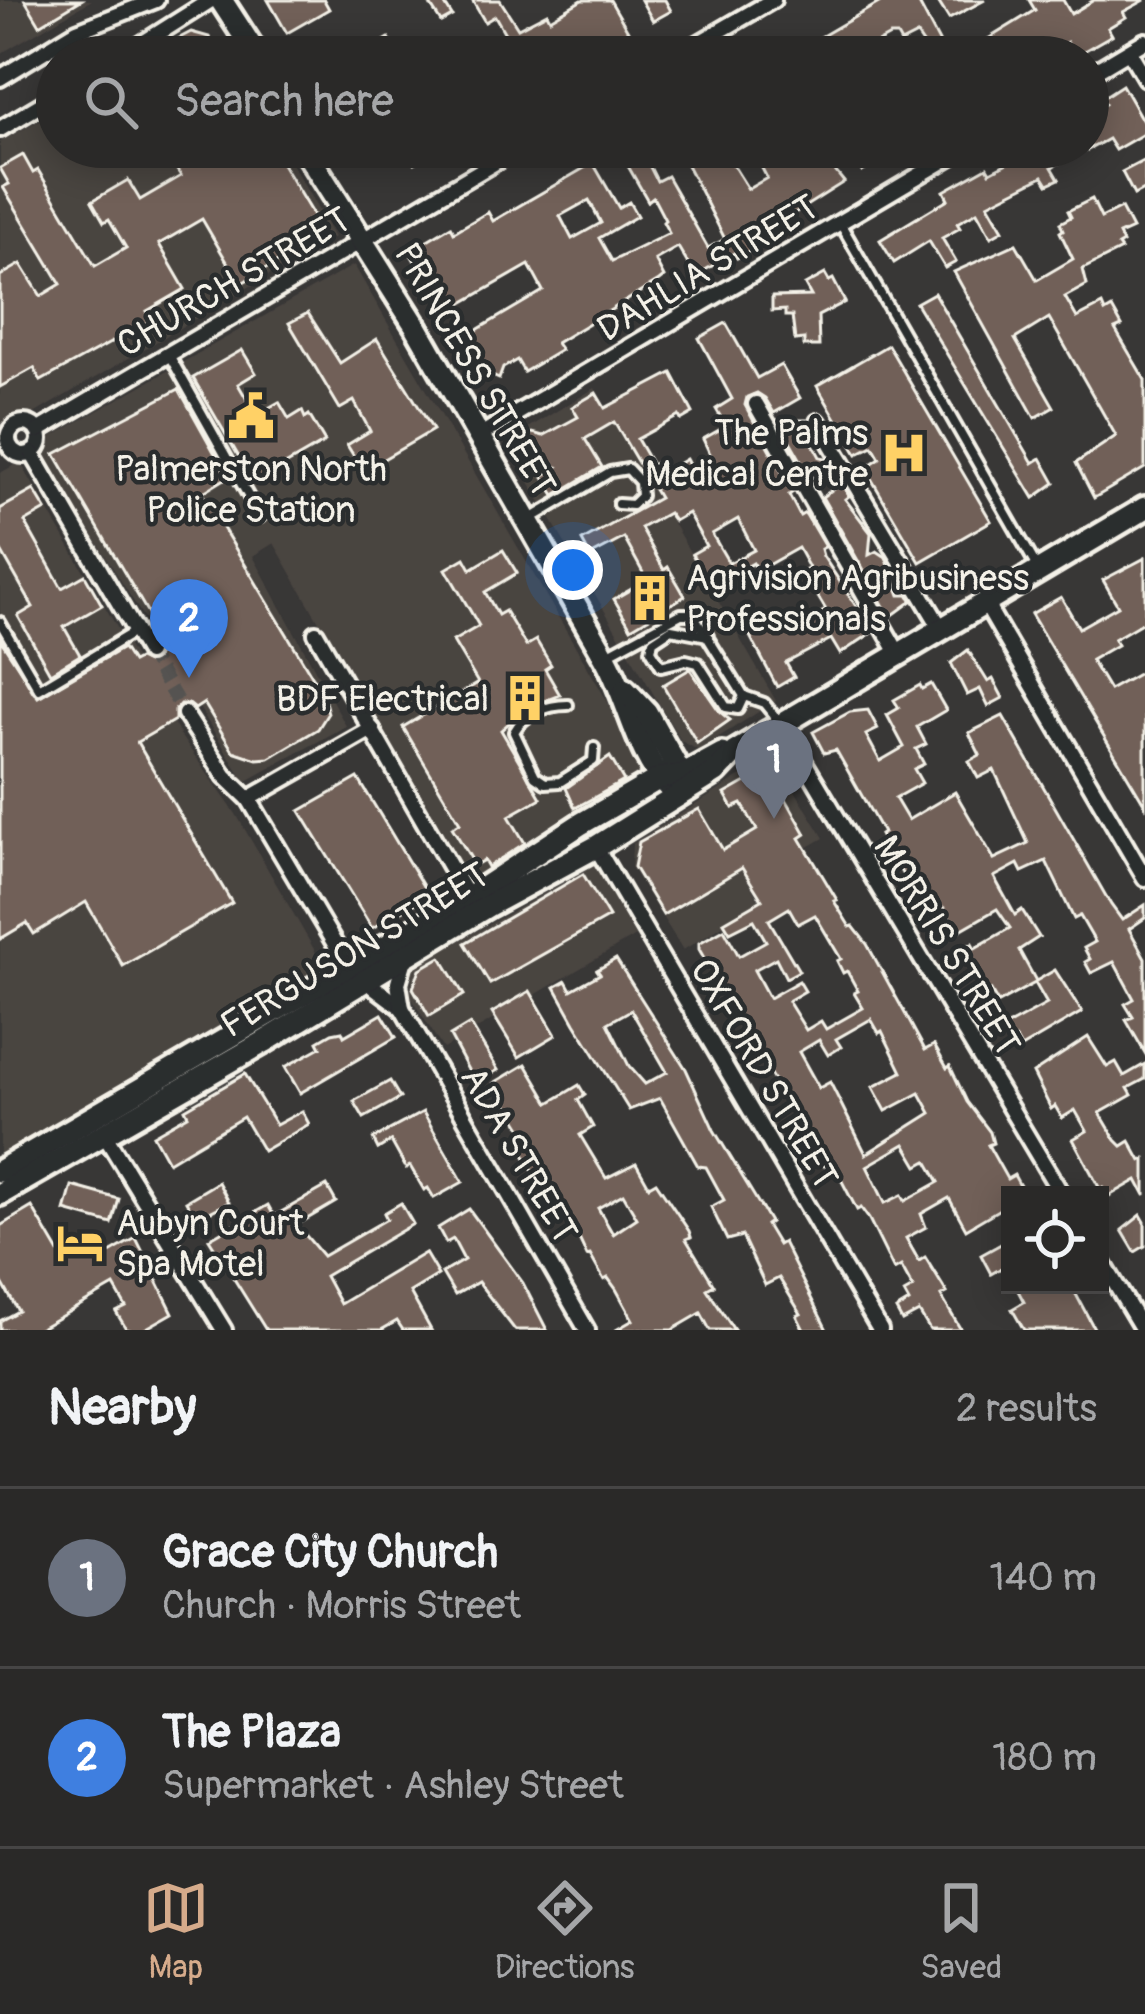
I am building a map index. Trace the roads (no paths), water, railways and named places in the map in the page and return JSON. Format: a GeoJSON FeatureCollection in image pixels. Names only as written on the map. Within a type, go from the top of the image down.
{"type":"FeatureCollection","features":[{"type":"Feature","properties":{"kind":"main road"},"geometry":{"type":"LineString","coordinates":[[221,0],[244,36]]}},
{"type":"Feature","properties":{"kind":"main road","name":"PRINCESS STREET"},"geometry":{"type":"LineString","coordinates":[[316,168],[623,688],[646,712],[673,784]]}},
{"type":"Feature","properties":{"kind":"main road","name":"FERGUSON STREET"},"geometry":{"type":"LineString","coordinates":[[0,1172],[357,973],[579,825],[673,784],[716,772],[735,752],[1145,508]]}},
{"type":"Feature","properties":{"kind":"main road","name":"FERGUSON STREET"},"geometry":{"type":"LineString","coordinates":[[0,1194],[328,1004],[357,973],[406,954],[596,847],[673,784]]}},
{"type":"Feature","properties":{"kind":"street"},"geometry":{"type":"LineString","coordinates":[[70,36],[155,0]]}},
{"type":"Feature","properties":{"kind":"street"},"geometry":{"type":"LineString","coordinates":[[154,36],[211,0]]}},
{"type":"Feature","properties":{"kind":"street"},"geometry":{"type":"LineString","coordinates":[[712,36],[773,0]]}},
{"type":"Feature","properties":{"kind":"street"},"geometry":{"type":"LineString","coordinates":[[1109,63],[1145,41]]}},
{"type":"Feature","properties":{"kind":"street"},"geometry":{"type":"LineString","coordinates":[[1129,51],[1145,78]]}},
{"type":"Feature","properties":{"kind":"street"},"geometry":{"type":"LineString","coordinates":[[0,77],[36,56]]}},
{"type":"Feature","properties":{"kind":"street"},"geometry":{"type":"LineString","coordinates":[[0,129],[36,108]]}},
{"type":"Feature","properties":{"kind":"street","name":"CHURCH STREET"},"geometry":{"type":"LineString","coordinates":[[38,430],[486,168]]}},
{"type":"Feature","properties":{"kind":"street","name":"DAHLIA STREET"},"geometry":{"type":"LineString","coordinates":[[477,437],[932,168]]}},
{"type":"Feature","properties":{"kind":"street"},"geometry":{"type":"LineString","coordinates":[[756,404],[898,653]]}},
{"type":"Feature","properties":{"kind":"street"},"geometry":{"type":"LineString","coordinates":[[818,422],[941,628]]}},
{"type":"Feature","properties":{"kind":"street"},"geometry":{"type":"LineString","coordinates":[[31,424],[38,430],[40,443],[32,453],[5,450],[16,425],[31,424]]}},
{"type":"Feature","properties":{"kind":"street"},"geometry":{"type":"LineString","coordinates":[[32,453],[148,653]]}},
{"type":"Feature","properties":{"kind":"street"},"geometry":{"type":"LineString","coordinates":[[985,602],[1145,878]]}},
{"type":"Feature","properties":{"kind":"street"},"geometry":{"type":"LineString","coordinates":[[316,633],[468,898]]}},
{"type":"Feature","properties":{"kind":"street"},"geometry":{"type":"LineString","coordinates":[[185,714],[225,776],[249,799],[357,973]]}},
{"type":"Feature","properties":{"kind":"street","name":"MORRIS STREET"},"geometry":{"type":"LineString","coordinates":[[782,725],[1057,1186]]}},
{"type":"Feature","properties":{"kind":"street"},"geometry":{"type":"LineString","coordinates":[[249,799],[372,729]]}},
{"type":"Feature","properties":{"kind":"street","name":"OXFORD STREET"},"geometry":{"type":"LineString","coordinates":[[596,847],[880,1330]]}},
{"type":"Feature","properties":{"kind":"street"},"geometry":{"type":"LineString","coordinates":[[402,1008],[398,983],[406,954]]}},
{"type":"Feature","properties":{"kind":"street","name":"ADA STREET"},"geometry":{"type":"LineString","coordinates":[[357,973],[402,1008],[587,1330]]}},
{"type":"Feature","properties":{"kind":"street"},"geometry":{"type":"LineString","coordinates":[[104,1133],[224,1330]]}},
{"type":"Feature","properties":{"kind":"street"},"geometry":{"type":"LineString","coordinates":[[1109,1273],[1143,1330]]}},
{"type":"Feature","properties":{"kind":"lane"},"geometry":{"type":"LineString","coordinates":[[840,223],[1039,570]]}},
{"type":"Feature","properties":{"kind":"lane"},"geometry":{"type":"LineString","coordinates":[[169,354],[260,517]]}},
{"type":"Feature","properties":{"kind":"lane"},"geometry":{"type":"LineString","coordinates":[[527,521],[624,468],[637,476],[641,496],[632,505],[619,504]]}},
{"type":"Feature","properties":{"kind":"lane"},"geometry":{"type":"LineString","coordinates":[[604,656],[681,614],[693,614],[744,699],[764,703],[782,725]]}},
{"type":"Feature","properties":{"kind":"lane"},"geometry":{"type":"LineString","coordinates":[[0,622],[39,689],[136,632]]}},
{"type":"Feature","properties":{"kind":"lane"},"geometry":{"type":"LineString","coordinates":[[708,636],[671,628],[650,647],[653,658],[664,666],[698,663],[728,710],[737,709],[744,699]]}},
{"type":"Feature","properties":{"kind":"lane"},"geometry":{"type":"LineString","coordinates":[[568,705],[546,707],[514,731],[536,776],[544,783],[560,782],[593,761],[594,748]]}},
{"type":"Feature","properties":{"kind":"tunnel"},"geometry":{"type":"LineString","coordinates":[[148,653],[185,714]]}},
{"type":"Feature","properties":{"kind":"place","name":"Palmerston North Police Station"},"geometry":{"type":"Point","coordinates":[251,416]}},
{"type":"Feature","properties":{"kind":"place","name":"The Palms Medical Centre"},"geometry":{"type":"Point","coordinates":[904,453]}},
{"type":"Feature","properties":{"kind":"place","name":"Agrivision Agribusiness Professionals"},"geometry":{"type":"Point","coordinates":[650,598]}},
{"type":"Feature","properties":{"kind":"place","name":"The Plaza"},"geometry":{"type":"Point","coordinates":[189,678]}},
{"type":"Feature","properties":{"kind":"place","name":"BDF Electrical"},"geometry":{"type":"Point","coordinates":[525,698]}},
{"type":"Feature","properties":{"kind":"place","name":"Grace City Church"},"geometry":{"type":"Point","coordinates":[774,819]}},
{"type":"Feature","properties":{"kind":"place","name":"Aubyn Court Spa Motel"},"geometry":{"type":"Point","coordinates":[80,1243]}}]}
